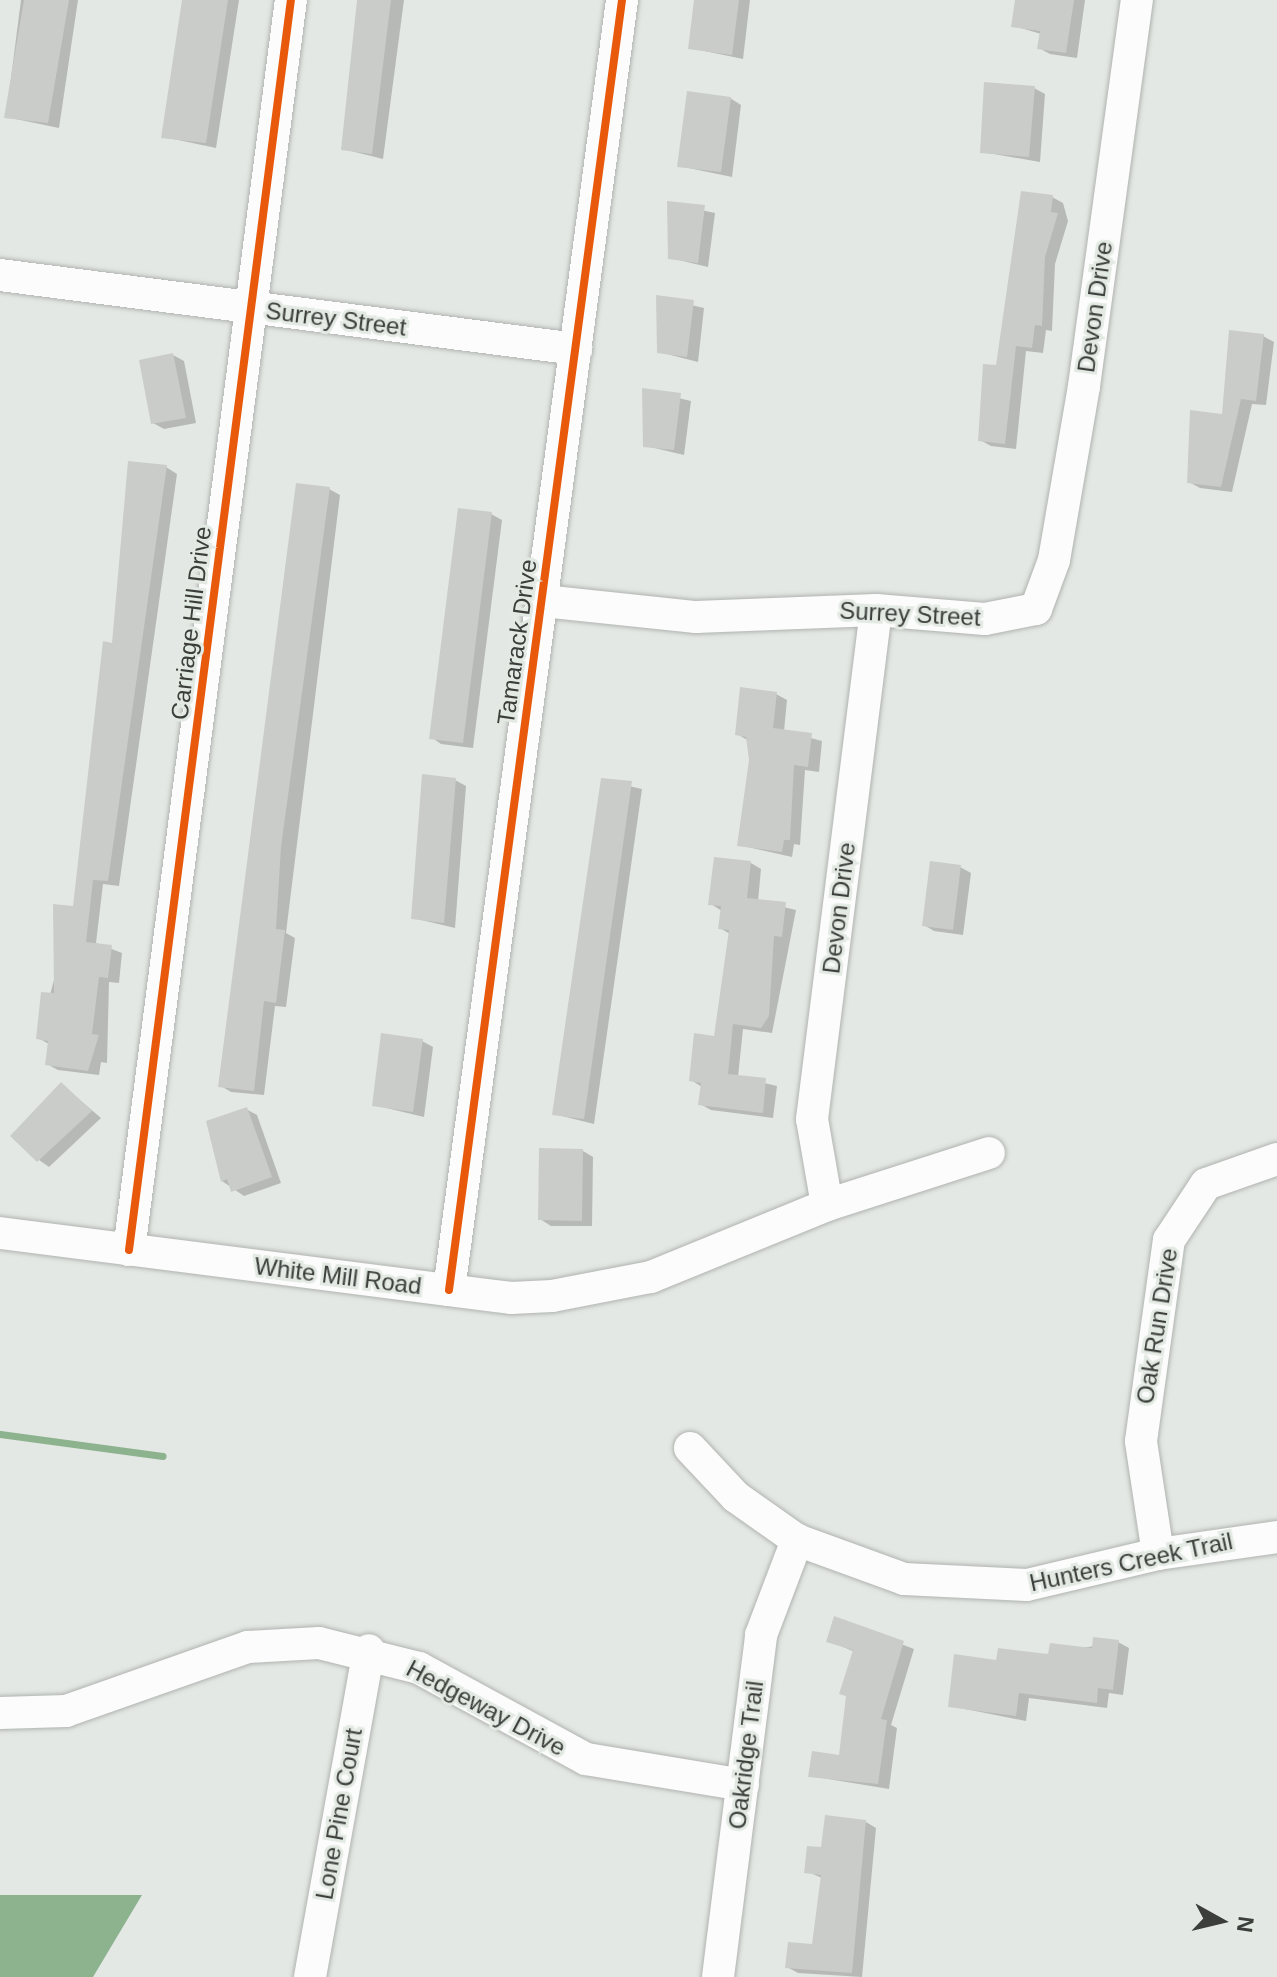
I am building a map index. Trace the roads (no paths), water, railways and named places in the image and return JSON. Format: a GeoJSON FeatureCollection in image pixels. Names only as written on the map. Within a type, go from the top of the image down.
{"type":"FeatureCollection","features":[{"type":"Feature","properties":{"kind":"street","name":"Carriage Hill Drive"},"geometry":{"type":"LineString","coordinates":[[129,1250],[291,0]]}},
{"type":"Feature","properties":{"kind":"street","name":"Tamarack Drive"},"geometry":{"type":"LineString","coordinates":[[449,1290],[622,0]]}},
{"type":"Feature","properties":{"kind":"street","name":"Devon Drive"},"geometry":{"type":"LineString","coordinates":[[1036,609],[1054,560],[1081,400],[1137,0]]}},
{"type":"Feature","properties":{"kind":"street","name":"Surrey Street"},"geometry":{"type":"LineString","coordinates":[[0,275],[576,349]]}},
{"type":"Feature","properties":{"kind":"street","name":"Surrey Street"},"geometry":{"type":"LineString","coordinates":[[543,601],[696,617],[876,610],[985,619],[1036,609]]}},
{"type":"Feature","properties":{"kind":"street","name":"Devon Drive"},"geometry":{"type":"LineString","coordinates":[[827,1205],[812,1119],[876,610]]}},
{"type":"Feature","properties":{"kind":"street","name":"White Mill Road"},"geometry":{"type":"LineString","coordinates":[[0,1233],[511,1298],[619,1286],[827,1205],[989,1153]]}},
{"type":"Feature","properties":{"kind":"street","name":"Oak Run Drive"},"geometry":{"type":"LineString","coordinates":[[1158,1554],[1141,1441],[1169,1240],[1206,1184],[1277,1159]]}},
{"type":"Feature","properties":{"kind":"street","name":"Hunters Creek Trail"},"geometry":{"type":"LineString","coordinates":[[690,1448],[736,1497],[797,1540],[904,1579],[974,1587],[1049,1583],[1158,1554],[1277,1537]]}},
{"type":"Feature","properties":{"kind":"street","name":"Oakridge Trail"},"geometry":{"type":"LineString","coordinates":[[718,1977],[767,1605],[797,1540]]}},
{"type":"Feature","properties":{"kind":"street","name":"Hedgeway Drive"},"geometry":{"type":"LineString","coordinates":[[0,1713],[93,1704],[266,1643],[369,1650],[449,1683],[569,1753],[743,1785]]}},
{"type":"Feature","properties":{"kind":"street","name":"Lone Pine Court"},"geometry":{"type":"LineString","coordinates":[[310,1977],[369,1650]]}},
{"type":"Feature","properties":{"kind":"waterway"},"geometry":{"type":"LineString","coordinates":[[0,1434],[163,1456]]}}]}
